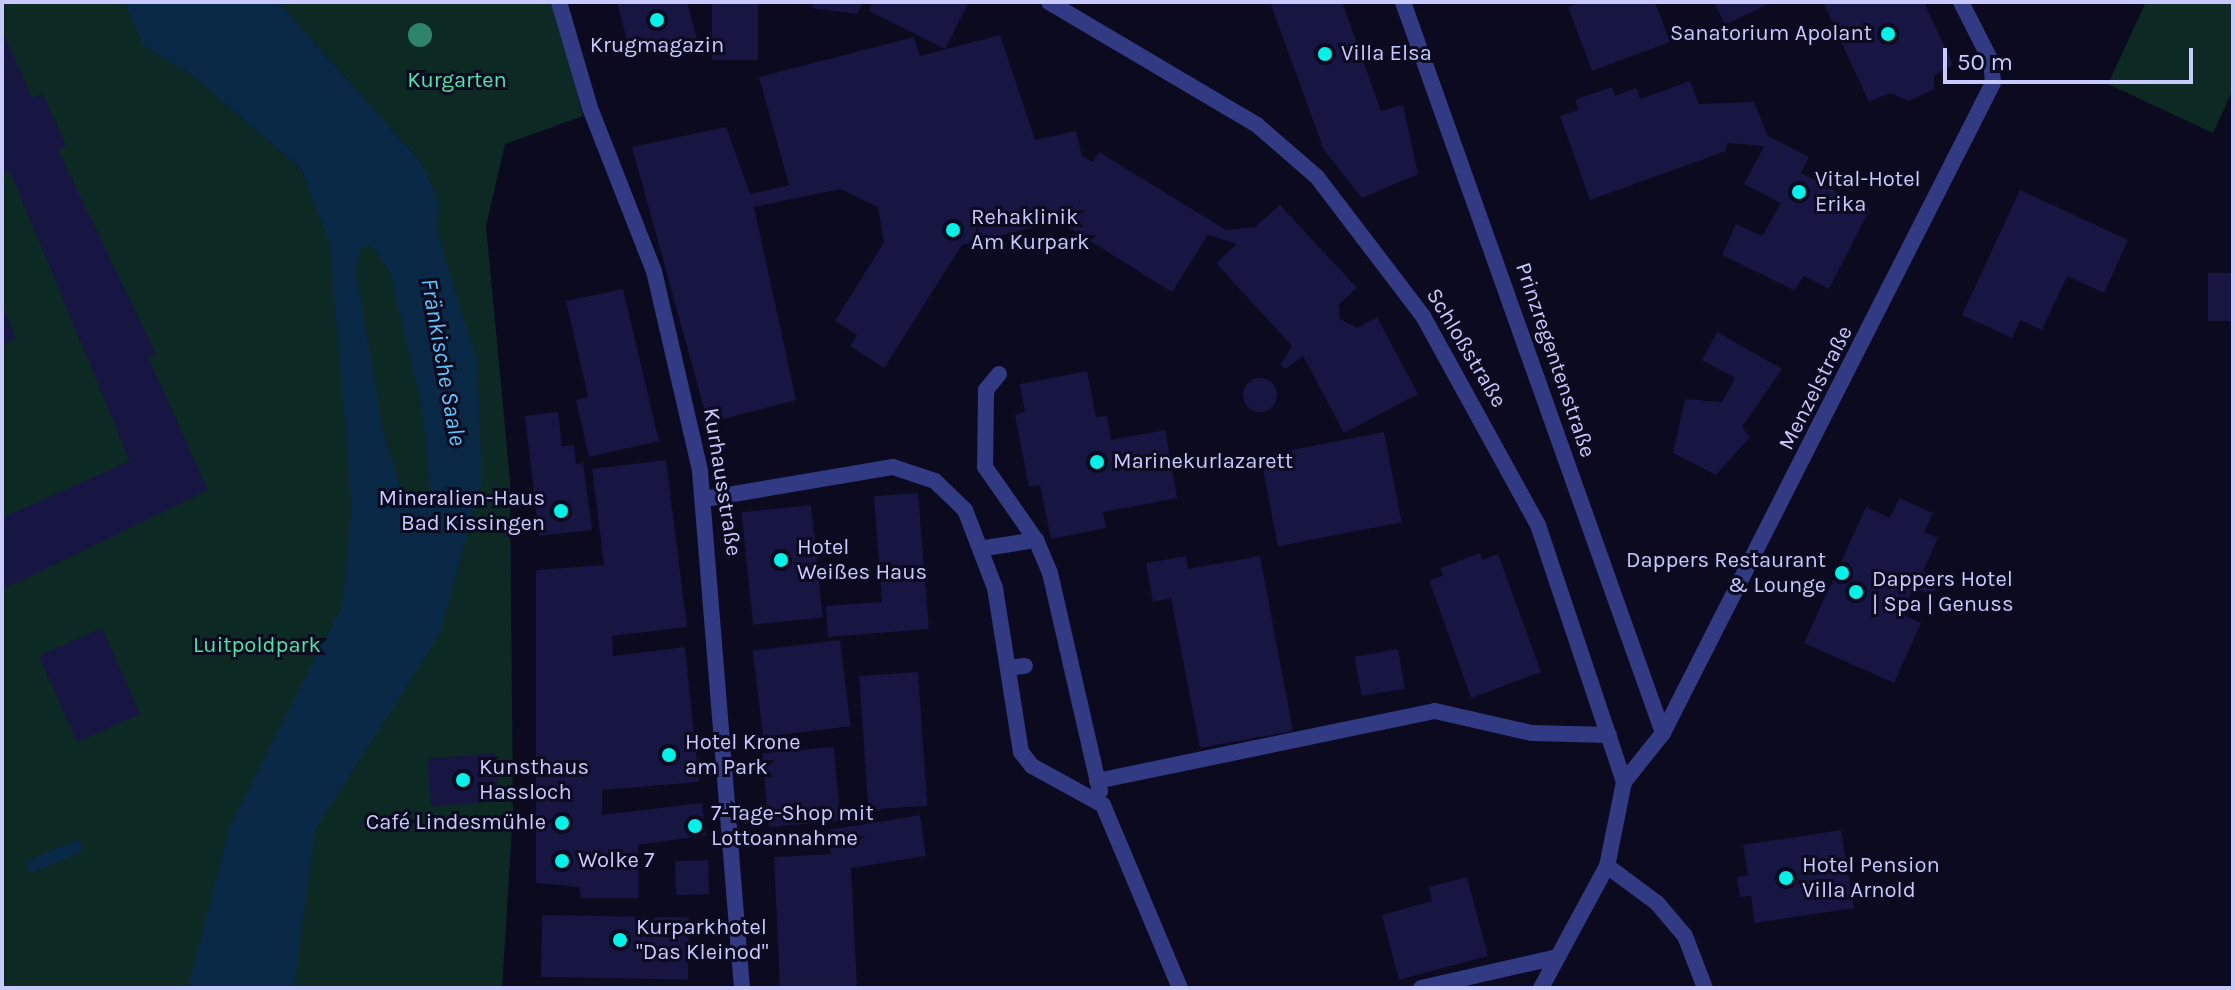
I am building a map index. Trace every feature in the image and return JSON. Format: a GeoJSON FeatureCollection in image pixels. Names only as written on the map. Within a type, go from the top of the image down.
{"type":"FeatureCollection","features":[{"type":"Feature","properties":{"kind":"street","name":"Kurhausstraße"},"geometry":{"type":"LineString","coordinates":[[559,2],[590,108],[654,271],[700,471],[742,988]]}},
{"type":"Feature","properties":{"kind":"street","name":"Schloßstraße"},"geometry":{"type":"LineString","coordinates":[[1049,2],[1257,125],[1317,177],[1376,246],[1431,328],[1538,525],[1624,782],[1607,866],[1541,988]]}},
{"type":"Feature","properties":{"kind":"street","name":"Prinzregentenstraße"},"geometry":{"type":"LineString","coordinates":[[1403,2],[1663,733]]}},
{"type":"Feature","properties":{"kind":"street","name":"Menzelstraße"},"geometry":{"type":"LineString","coordinates":[[1624,782],[1663,733],[1993,83],[1991,61],[1961,2]]}},
{"type":"Feature","properties":{"kind":"street"},"geometry":{"type":"LineString","coordinates":[[999,374],[986,390],[985,467],[1036,540],[1103,805],[1180,988]]}},
{"type":"Feature","properties":{"kind":"street"},"geometry":{"type":"LineString","coordinates":[[704,499],[893,467],[935,481],[965,510],[985,548],[1016,667],[1021,752],[1032,766],[1103,805]]}},
{"type":"Feature","properties":{"kind":"street"},"geometry":{"type":"LineString","coordinates":[[985,548],[1036,540]]}},
{"type":"Feature","properties":{"kind":"street"},"geometry":{"type":"LineString","coordinates":[[1097,781],[1435,711],[1532,733],[1609,735]]}},
{"type":"Feature","properties":{"kind":"street"},"geometry":{"type":"LineString","coordinates":[[1607,866],[1657,903],[1685,936],[1705,988]]}},
{"type":"Feature","properties":{"kind":"street"},"geometry":{"type":"LineString","coordinates":[[1421,988],[1557,957]]}},
{"type":"Feature","properties":{"kind":"green space","name":"Luitpoldpark"},"geometry":{"type":"Polygon","coordinates":[[[2,2],[124,2],[144,45],[194,77],[301,169],[331,244],[421,162],[278,2],[553,2],[583,116],[505,144],[486,226],[510,480],[513,813],[502,988],[2,988],[2,2]]]}},
{"type":"Feature","properties":{"kind":"green space"},"geometry":{"type":"Polygon","coordinates":[[[2146,2],[2233,2],[2233,90],[2213,133],[2108,84],[2146,2]]]}},
{"type":"Feature","properties":{"kind":"water","name":"Fränkische Saale"},"geometry":{"type":"Polygon","coordinates":[[[124,2],[278,2],[421,162],[439,202],[437,232],[477,361],[482,481],[440,634],[315,830],[294,988],[188,988],[230,825],[342,606],[352,508],[330,244],[301,169],[194,77],[143,45],[124,2]],[[372,245],[361,248],[356,272],[383,430],[402,493],[419,507],[431,495],[422,409],[390,272],[372,245]]]}},
{"type":"Feature","properties":{"kind":"water"},"geometry":{"type":"Polygon","coordinates":[[[79,839],[84,851],[31,874],[26,862],[79,839]]]}},
{"type":"Feature","properties":{"kind":"building","name":"Krugmagazin"},"geometry":{"type":"Polygon","coordinates":[[[617,2],[687,2],[697,39],[631,56],[617,2]]]}},
{"type":"Feature","properties":{"kind":"building"},"geometry":{"type":"Polygon","coordinates":[[[712,2],[758,2],[758,60],[712,60],[712,2]]]}},
{"type":"Feature","properties":{"kind":"building"},"geometry":{"type":"Polygon","coordinates":[[[814,2],[863,2],[857,14],[812,8],[814,2]]]}},
{"type":"Feature","properties":{"kind":"building"},"geometry":{"type":"Polygon","coordinates":[[[873,2],[969,2],[945,49],[869,11],[873,2]]]}},
{"type":"Feature","properties":{"kind":"building","name":"Villa Elsa"},"geometry":{"type":"Polygon","coordinates":[[[1270,2],[1342,2],[1381,111],[1403,105],[1418,174],[1362,198],[1324,150],[1270,2]]]}},
{"type":"Feature","properties":{"kind":"building"},"geometry":{"type":"Polygon","coordinates":[[[1582,2],[1655,2],[1670,42],[1592,71],[1568,7],[1582,2]]]}},
{"type":"Feature","properties":{"kind":"building"},"geometry":{"type":"Polygon","coordinates":[[[1714,2],[1772,2],[1725,25],[1714,2]]]}},
{"type":"Feature","properties":{"kind":"building","name":"Sanatorium Apolant"},"geometry":{"type":"Polygon","coordinates":[[[1823,2],[1924,2],[1953,65],[1934,75],[1934,89],[1909,101],[1890,93],[1869,102],[1823,2]]]}},
{"type":"Feature","properties":{"kind":"building"},"geometry":{"type":"Polygon","coordinates":[[[2,30],[32,98],[43,94],[66,146],[58,150],[156,354],[148,357],[208,490],[2,590],[2,518],[130,461],[10,171],[2,175],[2,30]]]}},
{"type":"Feature","properties":{"kind":"building","name":"Rehaklinik Am Kurpark"},"geometry":{"type":"Polygon","coordinates":[[[1000,35],[1035,140],[1076,131],[1082,156],[1093,162],[1099,152],[1226,230],[1255,227],[1280,205],[1357,288],[1339,304],[1340,319],[1357,328],[1377,317],[1418,394],[1344,433],[1303,356],[1286,369],[1280,365],[1292,346],[1216,263],[1237,244],[1208,235],[1172,292],[1058,221],[962,245],[884,368],[850,346],[857,335],[835,321],[884,242],[878,207],[840,189],[754,207],[796,400],[708,423],[632,147],[726,127],[750,194],[789,185],[759,77],[914,37],[920,56],[1000,35]]]}},
{"type":"Feature","properties":{"kind":"building","name":"Vital-Hotel Erika"},"geometry":{"type":"Polygon","coordinates":[[[1690,81],[1699,104],[1754,102],[1768,136],[1809,157],[1801,173],[1870,209],[1829,289],[1804,276],[1794,290],[1722,255],[1736,224],[1762,236],[1781,203],[1744,184],[1764,146],[1727,143],[1726,151],[1590,200],[1560,116],[1578,110],[1575,100],[1612,87],[1615,96],[1636,88],[1640,99],[1690,81]]]}},
{"type":"Feature","properties":{"kind":"building"},"geometry":{"type":"Polygon","coordinates":[[[2020,190],[2128,240],[2104,293],[2067,276],[2042,330],[2020,320],[2012,338],[1962,315],[2020,190]]]}},
{"type":"Feature","properties":{"kind":"building"},"geometry":{"type":"Polygon","coordinates":[[[2208,273],[2233,273],[2233,321],[2208,321],[2208,273]]]}},
{"type":"Feature","properties":{"kind":"building"},"geometry":{"type":"Polygon","coordinates":[[[623,289],[659,441],[589,457],[576,400],[588,397],[566,301],[623,289]]]}},
{"type":"Feature","properties":{"kind":"building"},"geometry":{"type":"Polygon","coordinates":[[[2,305],[16,339],[2,344],[2,305]]]}},
{"type":"Feature","properties":{"kind":"building"},"geometry":{"type":"Polygon","coordinates":[[[1717,332],[1782,369],[1742,427],[1750,437],[1716,475],[1673,453],[1685,399],[1722,402],[1735,378],[1702,360],[1717,332]]]}},
{"type":"Feature","properties":{"kind":"building","name":"Marinekurlazarett"},"geometry":{"type":"Polygon","coordinates":[[[1087,371],[1096,417],[1107,416],[1111,440],[1165,430],[1177,498],[1103,512],[1106,528],[1051,539],[1040,485],[1029,487],[1015,415],[1025,412],[1020,384],[1087,371]]]}},
{"type":"Feature","properties":{"kind":"building"},"geometry":{"type":"Polygon","coordinates":[[[1260,378],[1272,383],[1277,395],[1272,407],[1260,412],[1248,407],[1243,395],[1248,383],[1260,378]]]}},
{"type":"Feature","properties":{"kind":"building"},"geometry":{"type":"Polygon","coordinates":[[[558,412],[562,446],[574,445],[576,464],[583,463],[592,530],[539,536],[525,416],[558,412]]]}},
{"type":"Feature","properties":{"kind":"building"},"geometry":{"type":"Polygon","coordinates":[[[1384,432],[1402,522],[1278,546],[1260,456],[1384,432]]]}},
{"type":"Feature","properties":{"kind":"building"},"geometry":{"type":"Polygon","coordinates":[[[666,460],[687,627],[612,636],[613,656],[685,647],[699,782],[602,790],[602,815],[702,803],[706,835],[638,845],[639,898],[581,898],[579,887],[536,883],[536,570],[604,565],[592,469],[666,460]]]}},
{"type":"Feature","properties":{"kind":"building"},"geometry":{"type":"Polygon","coordinates":[[[918,493],[929,629],[828,637],[826,606],[882,602],[874,496],[918,493]]]}},
{"type":"Feature","properties":{"kind":"building"},"geometry":{"type":"Polygon","coordinates":[[[1899,498],[1933,513],[1924,532],[1938,538],[1923,571],[1940,579],[1932,596],[1914,587],[1902,614],[1921,623],[1894,683],[1804,643],[1866,507],[1890,518],[1899,498]]]}},
{"type":"Feature","properties":{"kind":"building"},"geometry":{"type":"Polygon","coordinates":[[[811,505],[823,617],[753,625],[741,512],[811,505]]]}},
{"type":"Feature","properties":{"kind":"building"},"geometry":{"type":"Polygon","coordinates":[[[1480,553],[1482,560],[1498,554],[1541,672],[1471,698],[1429,580],[1443,576],[1440,568],[1480,553]]]}},
{"type":"Feature","properties":{"kind":"building"},"geometry":{"type":"Polygon","coordinates":[[[1186,556],[1188,569],[1260,556],[1293,731],[1200,748],[1171,598],[1153,602],[1146,563],[1186,556]]]}},
{"type":"Feature","properties":{"kind":"building"},"geometry":{"type":"Polygon","coordinates":[[[102,628],[140,714],[77,742],[39,656],[102,628]]]}},
{"type":"Feature","properties":{"kind":"building"},"geometry":{"type":"Polygon","coordinates":[[[840,640],[851,726],[763,737],[753,651],[840,640]]]}},
{"type":"Feature","properties":{"kind":"building"},"geometry":{"type":"Polygon","coordinates":[[[1398,649],[1405,688],[1362,696],[1355,657],[1398,649]]]}},
{"type":"Feature","properties":{"kind":"building"},"geometry":{"type":"Polygon","coordinates":[[[918,672],[927,806],[868,810],[859,676],[918,672]]]}},
{"type":"Feature","properties":{"kind":"building"},"geometry":{"type":"Polygon","coordinates":[[[834,747],[840,821],[769,827],[762,753],[834,747]]]}},
{"type":"Feature","properties":{"kind":"building","name":"Kunsthaus Hassloch"},"geometry":{"type":"Polygon","coordinates":[[[495,753],[499,801],[431,807],[427,759],[495,753]]]}},
{"type":"Feature","properties":{"kind":"building"},"geometry":{"type":"Polygon","coordinates":[[[920,815],[926,856],[851,868],[857,988],[780,988],[774,857],[831,854],[829,830],[920,815]]]}},
{"type":"Feature","properties":{"kind":"building"},"geometry":{"type":"Polygon","coordinates":[[[1841,830],[1854,908],[1755,923],[1751,896],[1740,897],[1737,877],[1748,875],[1743,845],[1841,830]]]}},
{"type":"Feature","properties":{"kind":"building"},"geometry":{"type":"Polygon","coordinates":[[[708,860],[709,894],[676,895],[675,861],[708,860]]]}},
{"type":"Feature","properties":{"kind":"building"},"geometry":{"type":"Polygon","coordinates":[[[1467,877],[1488,956],[1399,980],[1382,915],[1432,901],[1429,887],[1467,877]]]}},
{"type":"Feature","properties":{"kind":"building"},"geometry":{"type":"Polygon","coordinates":[[[542,915],[689,918],[688,980],[541,977],[542,915]]]}},
{"type":"Feature","properties":{"kind":"place","name":"Krugmagazin"},"geometry":{"type":"Point","coordinates":[657,20]}},
{"type":"Feature","properties":{"kind":"place","name":"Sanatorium Apolant"},"geometry":{"type":"Point","coordinates":[1888,34]}},
{"type":"Feature","properties":{"kind":"place","name":"Villa Elsa"},"geometry":{"type":"Point","coordinates":[1325,54]}},
{"type":"Feature","properties":{"kind":"place","name":"Vital-Hotel Erika"},"geometry":{"type":"Point","coordinates":[1799,192]}},
{"type":"Feature","properties":{"kind":"place","name":"Rehaklinik Am Kurpark"},"geometry":{"type":"Point","coordinates":[953,230]}},
{"type":"Feature","properties":{"kind":"place","name":"Marinekurlazarett"},"geometry":{"type":"Point","coordinates":[1097,462]}},
{"type":"Feature","properties":{"kind":"place","name":"Mineralien-Haus Bad Kissingen"},"geometry":{"type":"Point","coordinates":[561,511]}},
{"type":"Feature","properties":{"kind":"place","name":"Hotel Weißes Haus"},"geometry":{"type":"Point","coordinates":[781,560]}},
{"type":"Feature","properties":{"kind":"place","name":"Dappers Restaurant & Lounge"},"geometry":{"type":"Point","coordinates":[1842,573]}},
{"type":"Feature","properties":{"kind":"place","name":"Dappers Hotel | Spa | Genuss"},"geometry":{"type":"Point","coordinates":[1856,592]}},
{"type":"Feature","properties":{"kind":"place","name":"Hotel Krone am Park"},"geometry":{"type":"Point","coordinates":[669,755]}},
{"type":"Feature","properties":{"kind":"place","name":"Kunsthaus Hassloch"},"geometry":{"type":"Point","coordinates":[463,780]}},
{"type":"Feature","properties":{"kind":"place","name":"Café Lindesmühle"},"geometry":{"type":"Point","coordinates":[562,823]}},
{"type":"Feature","properties":{"kind":"place","name":"7-Tage-Shop mit Lottoannahme"},"geometry":{"type":"Point","coordinates":[695,826]}},
{"type":"Feature","properties":{"kind":"place","name":"Wolke 7"},"geometry":{"type":"Point","coordinates":[562,861]}},
{"type":"Feature","properties":{"kind":"place","name":"Hotel Pension Villa Arnold"},"geometry":{"type":"Point","coordinates":[1786,878]}},
{"type":"Feature","properties":{"kind":"place","name":"Kurparkhotel \"Das Kleinod\""},"geometry":{"type":"Point","coordinates":[620,940]}},
{"type":"Feature","properties":{"kind":"park label","name":"Kurgarten"},"geometry":{"type":"Point","coordinates":[457,81]}}]}
